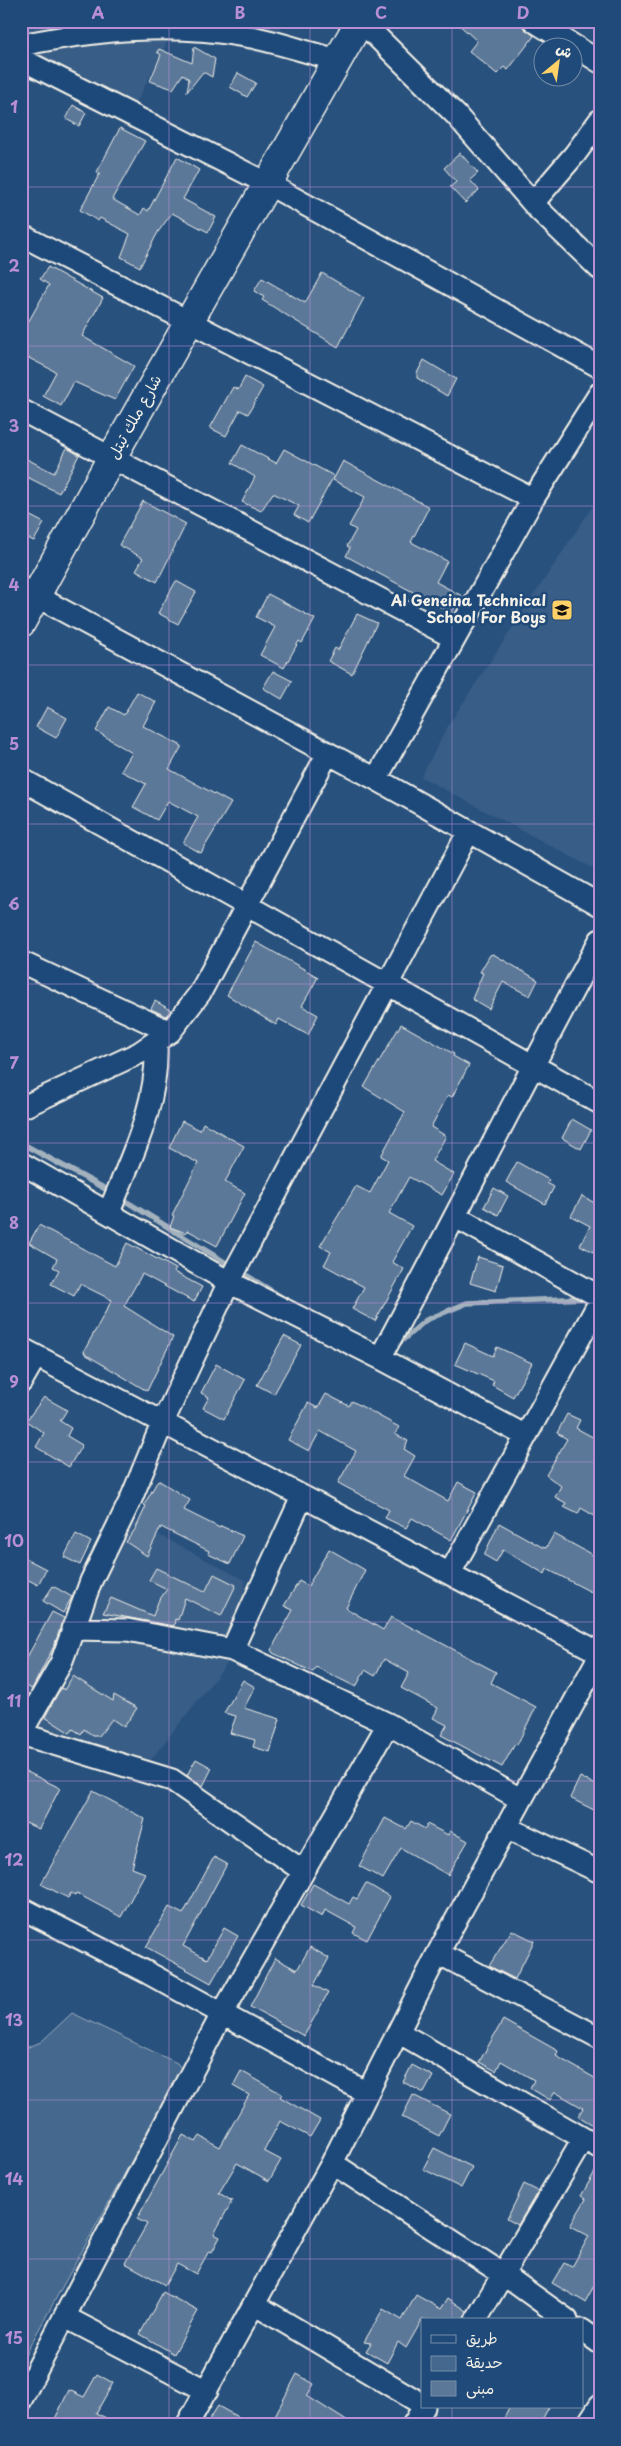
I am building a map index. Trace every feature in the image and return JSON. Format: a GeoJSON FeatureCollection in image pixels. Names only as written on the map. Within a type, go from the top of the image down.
{"type":"FeatureCollection","features":[{"type":"Feature","properties":{"kind":"main road","name":"شارع ملك تيتل"},"geometry":{"type":"LineString","coordinates":[[21,623],[29,592],[111,459],[252,213],[300,124],[361,21]]}},
{"type":"Feature","properties":{"kind":"street"},"geometry":{"type":"LineString","coordinates":[[361,21],[456,115],[533,203],[600,269]]}},
{"type":"Feature","properties":{"kind":"street"},"geometry":{"type":"LineString","coordinates":[[534,21],[600,62]]}},
{"type":"Feature","properties":{"kind":"street"},"geometry":{"type":"LineString","coordinates":[[21,46],[112,30],[181,25],[246,36],[338,60]]}},
{"type":"Feature","properties":{"kind":"street"},"geometry":{"type":"LineString","coordinates":[[21,59],[268,184],[600,367]]}},
{"type":"Feature","properties":{"kind":"street"},"geometry":{"type":"LineString","coordinates":[[533,203],[575,154],[600,120]]}},
{"type":"Feature","properties":{"kind":"street"},"geometry":{"type":"LineString","coordinates":[[21,235],[533,499]]}},
{"type":"Feature","properties":{"kind":"street"},"geometry":{"type":"LineString","coordinates":[[376,779],[533,499],[600,393]]}},
{"type":"Feature","properties":{"kind":"street"},"geometry":{"type":"LineString","coordinates":[[21,410],[454,638]]}},
{"type":"Feature","properties":{"kind":"street"},"geometry":{"type":"LineString","coordinates":[[29,592],[376,779],[600,905]]}},
{"type":"Feature","properties":{"kind":"street"},"geometry":{"type":"LineString","coordinates":[[21,1108],[163,1038],[200,993],[328,753]]}},
{"type":"Feature","properties":{"kind":"street"},"geometry":{"type":"LineString","coordinates":[[21,779],[600,1103]]}},
{"type":"Feature","properties":{"kind":"street"},"geometry":{"type":"LineString","coordinates":[[303,1871],[172,1780],[21,1733],[61,1662],[91,1581],[131,1499],[162,1424],[229,1282],[469,831]]}},
{"type":"Feature","properties":{"kind":"street"},"geometry":{"type":"LineString","coordinates":[[380,1358],[456,1217],[532,1066],[600,940]]}},
{"type":"Feature","properties":{"kind":"street"},"geometry":{"type":"LineString","coordinates":[[21,962],[163,1038]]}},
{"type":"Feature","properties":{"kind":"street"},"geometry":{"type":"LineString","coordinates":[[109,1212],[142,1131],[155,1088],[163,1038]]}},
{"type":"Feature","properties":{"kind":"street"},"geometry":{"type":"LineString","coordinates":[[21,1163],[229,1282],[380,1358],[526,1436]]}},
{"type":"Feature","properties":{"kind":"street"},"geometry":{"type":"LineString","coordinates":[[450,1573],[600,1299],[456,1217]]}},
{"type":"Feature","properties":{"kind":"street"},"geometry":{"type":"LineString","coordinates":[[21,1382],[29,1352],[600,1654],[593,1680],[520,1799],[438,1953],[332,2163],[207,2392],[187,2425]]}},
{"type":"Feature","properties":{"kind":"street"},"geometry":{"type":"LineString","coordinates":[[232,1650],[302,1497]]}},
{"type":"Feature","properties":{"kind":"street"},"geometry":{"type":"LineString","coordinates":[[72,1629],[127,1630],[232,1650],[388,1724],[520,1799]]}},
{"type":"Feature","properties":{"kind":"street"},"geometry":{"type":"LineString","coordinates":[[21,2400],[222,2014],[388,1724]]}},
{"type":"Feature","properties":{"kind":"street"},"geometry":{"type":"LineString","coordinates":[[506,1827],[600,1872]]}},
{"type":"Feature","properties":{"kind":"street"},"geometry":{"type":"LineString","coordinates":[[21,1908],[367,2093]]}},
{"type":"Feature","properties":{"kind":"street"},"geometry":{"type":"LineString","coordinates":[[438,1953],[600,2038]]}},
{"type":"Feature","properties":{"kind":"street"},"geometry":{"type":"LineString","coordinates":[[398,2032],[592,2143],[503,2274],[477,2318]]}},
{"type":"Feature","properties":{"kind":"street"},"geometry":{"type":"LineString","coordinates":[[332,2163],[503,2274],[564,2318]]}},
{"type":"Feature","properties":{"kind":"street"},"geometry":{"type":"LineString","coordinates":[[254,2304],[421,2405]]}},
{"type":"Feature","properties":{"kind":"street"},"geometry":{"type":"LineString","coordinates":[[65,2317],[207,2392]]}},
{"type":"Feature","properties":{"kind":"street"},"geometry":{"type":"LineString","coordinates":[[584,2331],[600,2343]]}},
{"type":"Feature","properties":{"kind":"street"},"geometry":{"type":"LineString","coordinates":[[587,2425],[600,2405]]}},
{"type":"Feature","properties":{"kind":"street"},"geometry":{"type":"LineString","coordinates":[[413,2425],[422,2408]]}},
{"type":"Feature","properties":{"kind":"shaded area"},"geometry":{"type":"Polygon","coordinates":[[[21,21],[284,21],[269,55],[172,33],[133,109],[21,55],[21,21]]]}},
{"type":"Feature","properties":{"kind":"shaded area","name":"Al Geneina Technical School For Boys"},"geometry":{"type":"Polygon","coordinates":[[[600,495],[600,872],[421,777],[449,724],[600,495]]]}},
{"type":"Feature","properties":{"kind":"shaded area"},"geometry":{"type":"Polygon","coordinates":[[[133,1521],[246,1581],[229,1661],[135,1780],[21,1716],[21,1698],[133,1521]]]}},
{"type":"Feature","properties":{"kind":"green space"},"geometry":{"type":"Polygon","coordinates":[[[72,2013],[177,2063],[182,2069],[21,2362],[21,2050],[41,2042],[72,2013]]]}},
{"type":"Feature","properties":{"kind":"building"},"geometry":{"type":"Polygon","coordinates":[[[455,21],[516,21],[534,36],[508,70],[504,67],[497,74],[469,51],[477,41],[455,21]]]}},
{"type":"Feature","properties":{"kind":"building"},"geometry":{"type":"Polygon","coordinates":[[[194,47],[215,59],[212,77],[203,72],[187,92],[189,79],[183,74],[173,89],[150,81],[161,55],[157,52],[159,49],[192,63],[194,47]]]}},
{"type":"Feature","properties":{"kind":"building"},"geometry":{"type":"Polygon","coordinates":[[[238,73],[256,83],[247,97],[230,87],[238,73]]]}},
{"type":"Feature","properties":{"kind":"building"},"geometry":{"type":"Polygon","coordinates":[[[73,105],[86,113],[79,126],[66,119],[73,105]]]}},
{"type":"Feature","properties":{"kind":"building"},"geometry":{"type":"Polygon","coordinates":[[[120,128],[145,141],[112,199],[140,215],[144,208],[148,211],[177,157],[199,170],[183,199],[216,217],[208,232],[172,213],[158,232],[140,267],[121,257],[130,234],[100,218],[98,221],[80,210],[100,173],[97,172],[120,128]]]}},
{"type":"Feature","properties":{"kind":"building"},"geometry":{"type":"Polygon","coordinates":[[[460,153],[478,173],[470,180],[479,190],[465,203],[450,187],[456,182],[444,168],[460,153]]]}},
{"type":"Feature","properties":{"kind":"building"},"geometry":{"type":"Polygon","coordinates":[[[48,267],[103,298],[82,336],[134,366],[115,400],[74,382],[61,406],[43,396],[56,372],[21,354],[21,324],[26,326],[49,285],[40,279],[48,267]]]}},
{"type":"Feature","properties":{"kind":"building"},"geometry":{"type":"Polygon","coordinates":[[[322,273],[364,298],[338,347],[262,300],[264,297],[254,291],[262,278],[305,303],[322,273]]]}},
{"type":"Feature","properties":{"kind":"building"},"geometry":{"type":"Polygon","coordinates":[[[424,360],[456,379],[447,396],[417,378],[417,373],[424,360]]]}},
{"type":"Feature","properties":{"kind":"building"},"geometry":{"type":"Polygon","coordinates":[[[245,377],[263,387],[248,414],[240,410],[226,436],[210,428],[233,387],[238,390],[245,377]]]}},
{"type":"Feature","properties":{"kind":"building"},"geometry":{"type":"Polygon","coordinates":[[[242,445],[276,463],[284,449],[334,476],[308,523],[294,515],[299,506],[273,493],[261,511],[242,502],[255,477],[232,463],[242,445]]]}},
{"type":"Feature","properties":{"kind":"building"},"geometry":{"type":"Polygon","coordinates":[[[67,448],[79,455],[59,493],[21,474],[21,456],[54,473],[67,448]]]}},
{"type":"Feature","properties":{"kind":"building"},"geometry":{"type":"Polygon","coordinates":[[[343,461],[429,507],[411,542],[447,561],[436,582],[462,596],[452,613],[346,556],[350,548],[347,546],[356,530],[349,526],[365,497],[333,480],[343,461]]]}},
{"type":"Feature","properties":{"kind":"building"},"geometry":{"type":"Polygon","coordinates":[[[143,501],[186,524],[157,582],[136,570],[143,558],[119,545],[143,501]]]}},
{"type":"Feature","properties":{"kind":"building"},"geometry":{"type":"Polygon","coordinates":[[[21,511],[44,523],[34,541],[21,535],[21,511]]]}},
{"type":"Feature","properties":{"kind":"building"},"geometry":{"type":"Polygon","coordinates":[[[176,581],[196,592],[178,624],[158,613],[176,581]]]}},
{"type":"Feature","properties":{"kind":"building"},"geometry":{"type":"Polygon","coordinates":[[[268,594],[315,619],[302,643],[299,641],[284,668],[260,655],[275,627],[256,617],[268,594]]]}},
{"type":"Feature","properties":{"kind":"building"},"geometry":{"type":"Polygon","coordinates":[[[357,614],[377,623],[352,674],[328,661],[335,648],[338,650],[357,614]]]}},
{"type":"Feature","properties":{"kind":"building"},"geometry":{"type":"Polygon","coordinates":[[[273,671],[292,681],[282,699],[263,688],[273,671]]]}},
{"type":"Feature","properties":{"kind":"building"},"geometry":{"type":"Polygon","coordinates":[[[137,692],[156,702],[143,726],[182,746],[169,769],[231,803],[201,853],[183,843],[198,817],[168,801],[157,820],[133,807],[146,784],[121,771],[132,753],[96,731],[109,707],[124,715],[137,692]]]}},
{"type":"Feature","properties":{"kind":"building"},"geometry":{"type":"Polygon","coordinates":[[[47,707],[67,718],[56,738],[36,727],[47,707]]]}},
{"type":"Feature","properties":{"kind":"building"},"geometry":{"type":"Polygon","coordinates":[[[256,942],[318,977],[302,1006],[318,1015],[308,1035],[279,1019],[276,1025],[227,995],[256,942]]]}},
{"type":"Feature","properties":{"kind":"building"},"geometry":{"type":"Polygon","coordinates":[[[493,954],[538,980],[530,996],[503,982],[489,1009],[472,999],[483,973],[480,972],[490,955],[493,954]]]}},
{"type":"Feature","properties":{"kind":"building"},"geometry":{"type":"Polygon","coordinates":[[[155,1001],[171,1010],[166,1016],[151,1009],[155,1001]]]}},
{"type":"Feature","properties":{"kind":"building"},"geometry":{"type":"Polygon","coordinates":[[[401,1024],[454,1054],[453,1056],[469,1065],[452,1097],[448,1095],[431,1127],[446,1136],[432,1161],[454,1174],[442,1195],[409,1177],[389,1213],[412,1226],[392,1262],[404,1269],[375,1321],[352,1309],[364,1287],[324,1265],[331,1252],[320,1246],[356,1186],[370,1193],[388,1160],[381,1156],[405,1112],[364,1087],[401,1024]]]}},
{"type":"Feature","properties":{"kind":"building"},"geometry":{"type":"Polygon","coordinates":[[[572,1119],[591,1130],[581,1149],[562,1138],[572,1119]]]}},
{"type":"Feature","properties":{"kind":"building"},"geometry":{"type":"Polygon","coordinates":[[[182,1121],[200,1130],[203,1123],[244,1146],[225,1182],[245,1193],[217,1246],[187,1230],[186,1233],[170,1227],[174,1216],[172,1215],[198,1163],[169,1148],[182,1121]]]}},
{"type":"Feature","properties":{"kind":"building"},"geometry":{"type":"Polygon","coordinates":[[[517,1162],[549,1180],[547,1183],[554,1187],[545,1204],[506,1182],[517,1162]]]}},
{"type":"Feature","properties":{"kind":"building"},"geometry":{"type":"Polygon","coordinates":[[[494,1188],[508,1196],[498,1215],[484,1207],[494,1188]]]}},
{"type":"Feature","properties":{"kind":"building"},"geometry":{"type":"Polygon","coordinates":[[[582,1196],[600,1206],[600,1239],[593,1252],[580,1245],[590,1226],[571,1216],[582,1196]]]}},
{"type":"Feature","properties":{"kind":"building"},"geometry":{"type":"Polygon","coordinates":[[[39,1225],[115,1266],[127,1243],[176,1269],[174,1272],[202,1287],[194,1302],[142,1274],[124,1306],[173,1337],[147,1391],[85,1354],[84,1351],[112,1300],[80,1284],[74,1296],[51,1284],[59,1270],[53,1267],[57,1259],[29,1243],[39,1225]]]}},
{"type":"Feature","properties":{"kind":"building"},"geometry":{"type":"Polygon","coordinates":[[[478,1257],[503,1265],[496,1291],[470,1283],[478,1257]]]}},
{"type":"Feature","properties":{"kind":"building"},"geometry":{"type":"Polygon","coordinates":[[[284,1336],[301,1345],[274,1394],[257,1385],[284,1336]]]}},
{"type":"Feature","properties":{"kind":"building"},"geometry":{"type":"Polygon","coordinates":[[[465,1343],[493,1356],[497,1347],[532,1363],[513,1397],[492,1385],[494,1381],[455,1364],[465,1343]]]}},
{"type":"Feature","properties":{"kind":"building"},"geometry":{"type":"Polygon","coordinates":[[[216,1364],[245,1380],[224,1419],[203,1408],[209,1397],[201,1393],[216,1364]]]}},
{"type":"Feature","properties":{"kind":"building"},"geometry":{"type":"Polygon","coordinates":[[[326,1394],[349,1406],[352,1401],[399,1427],[395,1434],[408,1441],[404,1449],[415,1456],[404,1476],[448,1501],[458,1482],[477,1492],[451,1540],[412,1518],[406,1528],[385,1518],[389,1510],[338,1483],[356,1451],[320,1431],[309,1451],[288,1440],[308,1403],[318,1408],[326,1394]]]}},
{"type":"Feature","properties":{"kind":"building"},"geometry":{"type":"Polygon","coordinates":[[[44,1397],[67,1410],[60,1421],[71,1428],[67,1436],[82,1445],[69,1467],[36,1447],[44,1433],[26,1421],[44,1397]]]}},
{"type":"Feature","properties":{"kind":"building"},"geometry":{"type":"Polygon","coordinates":[[[567,1414],[580,1420],[576,1428],[600,1441],[600,1519],[581,1508],[578,1514],[564,1507],[566,1503],[555,1497],[561,1486],[546,1475],[567,1439],[557,1433],[567,1414]]]}},
{"type":"Feature","properties":{"kind":"building"},"geometry":{"type":"Polygon","coordinates":[[[158,1480],[190,1500],[184,1510],[220,1528],[221,1526],[243,1536],[230,1564],[208,1554],[209,1551],[161,1527],[147,1556],[126,1542],[136,1528],[146,1506],[144,1505],[158,1480]]]}},
{"type":"Feature","properties":{"kind":"building"},"geometry":{"type":"Polygon","coordinates":[[[499,1523],[542,1547],[546,1548],[554,1534],[600,1559],[600,1581],[593,1593],[547,1569],[545,1574],[503,1550],[496,1562],[484,1555],[499,1523]]]}},
{"type":"Feature","properties":{"kind":"building"},"geometry":{"type":"Polygon","coordinates":[[[76,1534],[91,1542],[80,1565],[64,1557],[76,1534]]]}},
{"type":"Feature","properties":{"kind":"building"},"geometry":{"type":"Polygon","coordinates":[[[329,1549],[365,1570],[346,1608],[383,1630],[391,1617],[432,1638],[496,1672],[491,1683],[536,1707],[517,1745],[515,1744],[502,1767],[441,1735],[447,1725],[433,1718],[438,1708],[401,1688],[409,1673],[384,1659],[375,1676],[365,1670],[356,1687],[316,1667],[313,1672],[273,1653],[271,1650],[293,1610],[284,1606],[299,1581],[308,1586],[329,1549]]]}},
{"type":"Feature","properties":{"kind":"building"},"geometry":{"type":"Polygon","coordinates":[[[21,1556],[46,1569],[38,1585],[21,1576],[21,1556]]]}},
{"type":"Feature","properties":{"kind":"building"},"geometry":{"type":"Polygon","coordinates":[[[156,1568],[205,1592],[214,1574],[236,1585],[221,1616],[185,1598],[178,1620],[175,1619],[174,1626],[103,1613],[111,1598],[153,1616],[158,1602],[167,1589],[149,1580],[156,1568]]]}},
{"type":"Feature","properties":{"kind":"building"},"geometry":{"type":"Polygon","coordinates":[[[53,1586],[72,1597],[63,1613],[43,1601],[53,1586]]]}},
{"type":"Feature","properties":{"kind":"building"},"geometry":{"type":"Polygon","coordinates":[[[52,1612],[64,1618],[54,1646],[32,1689],[21,1684],[21,1668],[52,1612]]]}},
{"type":"Feature","properties":{"kind":"building"},"geometry":{"type":"Polygon","coordinates":[[[73,1676],[113,1701],[114,1695],[137,1708],[124,1727],[112,1719],[99,1736],[93,1736],[84,1729],[81,1734],[73,1729],[70,1733],[45,1717],[58,1693],[62,1688],[64,1690],[73,1676]]]}},
{"type":"Feature","properties":{"kind":"building"},"geometry":{"type":"Polygon","coordinates":[[[243,1680],[255,1687],[244,1708],[280,1719],[270,1752],[253,1747],[255,1740],[230,1733],[236,1716],[224,1713],[243,1680]]]}},
{"type":"Feature","properties":{"kind":"building"},"geometry":{"type":"Polygon","coordinates":[[[196,1759],[212,1768],[203,1786],[187,1775],[196,1759]]]}},
{"type":"Feature","properties":{"kind":"building"},"geometry":{"type":"Polygon","coordinates":[[[21,1769],[60,1788],[39,1829],[21,1821],[21,1769]]]}},
{"type":"Feature","properties":{"kind":"building"},"geometry":{"type":"Polygon","coordinates":[[[580,1777],[600,1787],[600,1813],[570,1798],[580,1777]]]}},
{"type":"Feature","properties":{"kind":"building"},"geometry":{"type":"Polygon","coordinates":[[[93,1791],[145,1819],[132,1868],[145,1873],[121,1917],[76,1893],[75,1895],[71,1893],[68,1898],[41,1884],[93,1791]]]}},
{"type":"Feature","properties":{"kind":"building"},"geometry":{"type":"Polygon","coordinates":[[[385,1818],[406,1829],[411,1821],[425,1829],[427,1824],[448,1835],[450,1831],[468,1841],[448,1875],[401,1848],[383,1879],[359,1866],[385,1818]]]}},
{"type":"Feature","properties":{"kind":"building"},"geometry":{"type":"Polygon","coordinates":[[[214,1857],[227,1864],[183,1946],[207,1959],[224,1928],[238,1936],[211,1983],[146,1947],[169,1907],[183,1914],[214,1857]]]}},
{"type":"Feature","properties":{"kind":"building"},"geometry":{"type":"Polygon","coordinates":[[[366,1883],[390,1897],[367,1940],[353,1933],[356,1927],[325,1910],[322,1917],[301,1905],[313,1884],[349,1904],[353,1897],[357,1899],[366,1883]]]}},
{"type":"Feature","properties":{"kind":"building"},"geometry":{"type":"Polygon","coordinates":[[[512,1930],[534,1941],[515,1979],[489,1966],[512,1930]]]}},
{"type":"Feature","properties":{"kind":"building"},"geometry":{"type":"Polygon","coordinates":[[[310,1947],[329,1958],[314,1985],[328,1993],[304,2036],[250,2007],[275,1958],[297,1970],[310,1947]]]}},
{"type":"Feature","properties":{"kind":"building"},"geometry":{"type":"Polygon","coordinates":[[[503,2020],[558,2051],[556,2056],[600,2081],[600,2129],[578,2116],[583,2108],[555,2092],[550,2100],[530,2088],[534,2080],[501,2061],[496,2071],[479,2062],[503,2020]]]}},
{"type":"Feature","properties":{"kind":"building"},"geometry":{"type":"Polygon","coordinates":[[[412,2065],[433,2076],[424,2093],[403,2082],[412,2065]]]}},
{"type":"Feature","properties":{"kind":"building"},"geometry":{"type":"Polygon","coordinates":[[[241,2071],[282,2094],[280,2097],[320,2120],[310,2137],[280,2121],[264,2151],[281,2160],[269,2181],[237,2163],[219,2193],[232,2201],[214,2234],[220,2237],[212,2252],[209,2251],[196,2274],[177,2264],[165,2285],[125,2263],[147,2224],[137,2219],[183,2135],[196,2142],[200,2136],[220,2147],[249,2095],[233,2086],[241,2071]]]}},
{"type":"Feature","properties":{"kind":"building"},"geometry":{"type":"Polygon","coordinates":[[[413,2095],[450,2114],[439,2136],[402,2117],[413,2095]]]}},
{"type":"Feature","properties":{"kind":"building"},"geometry":{"type":"Polygon","coordinates":[[[434,2148],[472,2167],[461,2188],[423,2169],[434,2148]]]}},
{"type":"Feature","properties":{"kind":"building"},"geometry":{"type":"Polygon","coordinates":[[[600,2163],[600,2275],[585,2302],[552,2283],[564,2263],[572,2267],[589,2236],[570,2226],[586,2199],[581,2196],[600,2163]]]}},
{"type":"Feature","properties":{"kind":"building"},"geometry":{"type":"Polygon","coordinates":[[[524,2184],[538,2191],[518,2225],[507,2219],[524,2184]]]}},
{"type":"Feature","properties":{"kind":"building"},"geometry":{"type":"Polygon","coordinates":[[[163,2292],[198,2311],[174,2354],[140,2334],[163,2292]]]}},
{"type":"Feature","properties":{"kind":"building"},"geometry":{"type":"Polygon","coordinates":[[[416,2295],[441,2309],[448,2298],[467,2311],[465,2318],[421,2318],[421,2322],[406,2348],[398,2342],[387,2363],[366,2351],[371,2343],[364,2342],[383,2309],[402,2320],[416,2295]]]}},
{"type":"Feature","properties":{"kind":"building"},"geometry":{"type":"Polygon","coordinates":[[[97,2374],[113,2383],[96,2413],[120,2425],[52,2425],[69,2390],[84,2397],[97,2374]]]}},
{"type":"Feature","properties":{"kind":"building"},"geometry":{"type":"Polygon","coordinates":[[[297,2374],[314,2384],[307,2396],[353,2425],[270,2425],[297,2374]]]}},
{"type":"Feature","properties":{"kind":"building"},"geometry":{"type":"Polygon","coordinates":[[[218,2406],[252,2425],[206,2425],[218,2406]]]}},
{"type":"Feature","properties":{"kind":"building"},"geometry":{"type":"Polygon","coordinates":[[[509,2408],[548,2408],[539,2425],[500,2425],[509,2408]]]}},
{"type":"Feature","properties":{"kind":"waterway"},"geometry":{"type":"LineString","coordinates":[[21,1143],[111,1192]]}},
{"type":"Feature","properties":{"kind":"waterway"},"geometry":{"type":"LineString","coordinates":[[119,1197],[288,1301]]}},
{"type":"Feature","properties":{"kind":"waterway"},"geometry":{"type":"LineString","coordinates":[[397,1345],[426,1320],[467,1303],[588,1298]]}},
{"type":"Feature","properties":{"kind":"place","name":"Al Geneina Technical School For Boys"},"geometry":{"type":"Point","coordinates":[562,610]}}]}
